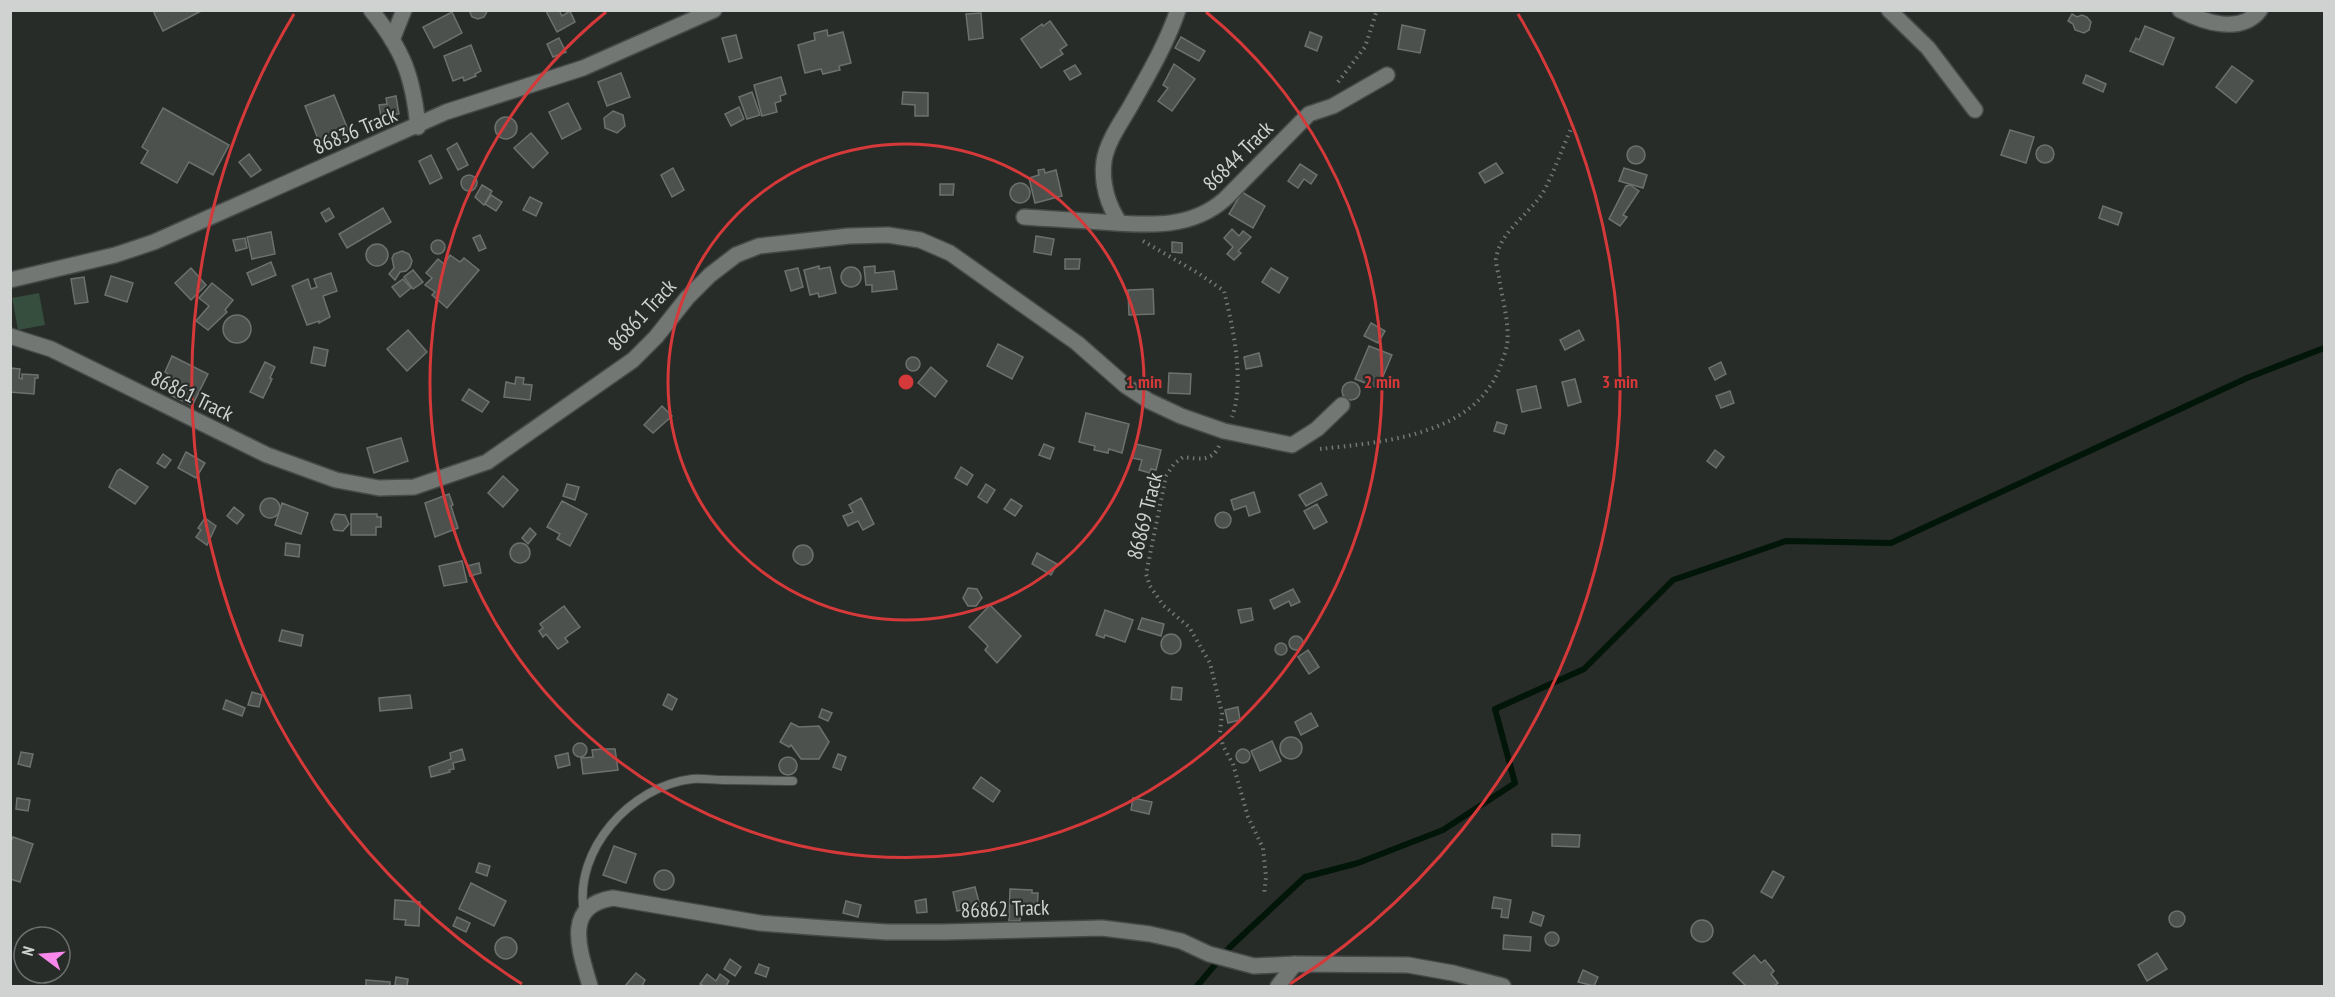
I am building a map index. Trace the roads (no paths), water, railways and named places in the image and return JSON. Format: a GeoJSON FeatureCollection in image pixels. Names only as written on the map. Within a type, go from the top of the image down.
{"type":"FeatureCollection","features":[{"type":"Feature","properties":{"kind":"street"},"geometry":{"type":"LineString","coordinates":[[371,10],[404,61],[414,92],[418,127]]}},
{"type":"Feature","properties":{"kind":"street"},"geometry":{"type":"LineString","coordinates":[[392,40],[404,10]]}},
{"type":"Feature","properties":{"kind":"street","name":"86836 Track"},"geometry":{"type":"LineString","coordinates":[[10,280],[115,255],[154,242],[418,127],[446,112],[583,68],[714,10]]}},
{"type":"Feature","properties":{"kind":"street"},"geometry":{"type":"LineString","coordinates":[[1120,223],[1111,210],[1107,195],[1104,162],[1109,143],[1156,61],[1178,10]]}},
{"type":"Feature","properties":{"kind":"street"},"geometry":{"type":"LineString","coordinates":[[1889,10],[1928,48],[1975,110]]}},
{"type":"Feature","properties":{"kind":"street"},"geometry":{"type":"LineString","coordinates":[[2180,10],[2210,22],[2234,25],[2255,18],[2260,10]]}},
{"type":"Feature","properties":{"kind":"street","name":"86844 Track"},"geometry":{"type":"LineString","coordinates":[[1024,217],[1149,225],[1170,223],[1213,210],[1309,114],[1334,106],[1387,75]]}},
{"type":"Feature","properties":{"kind":"street","name":"86861 Track"},"geometry":{"type":"LineString","coordinates":[[10,336],[51,349],[267,455],[336,480],[379,488],[414,487],[488,462],[624,367],[656,337],[702,282],[736,255],[759,246],[849,236],[888,235],[920,240],[950,253],[1077,343],[1126,386],[1149,401],[1181,416],[1224,431],[1292,445],[1317,429],[1342,405]]}},
{"type":"Feature","properties":{"kind":"street","name":"86862 Track"},"geometry":{"type":"LineString","coordinates":[[584,912],[597,900],[613,897],[760,923],[846,929],[944,932],[1102,928],[1150,934],[1181,941],[1209,954],[1254,966],[1408,965],[1453,973],[1503,987]]}},
{"type":"Feature","properties":{"kind":"street"},"geometry":{"type":"LineString","coordinates":[[584,912],[578,927],[579,949],[590,987]]}},
{"type":"Feature","properties":{"kind":"street"},"geometry":{"type":"LineString","coordinates":[[1278,987],[1295,964]]}},
{"type":"Feature","properties":{"kind":"lane"},"geometry":{"type":"LineString","coordinates":[[584,912],[581,896],[582,881],[596,844],[621,814],[642,797],[691,779],[794,781]]}},
{"type":"Feature","properties":{"kind":"waterway"},"geometry":{"type":"LineString","coordinates":[[1197,986],[1230,947],[1305,877],[1358,863],[1443,830],[1515,783],[1495,709],[1584,669],[1673,580],[1786,541],[1891,543],[2247,378],[2324,348]]}}]}
